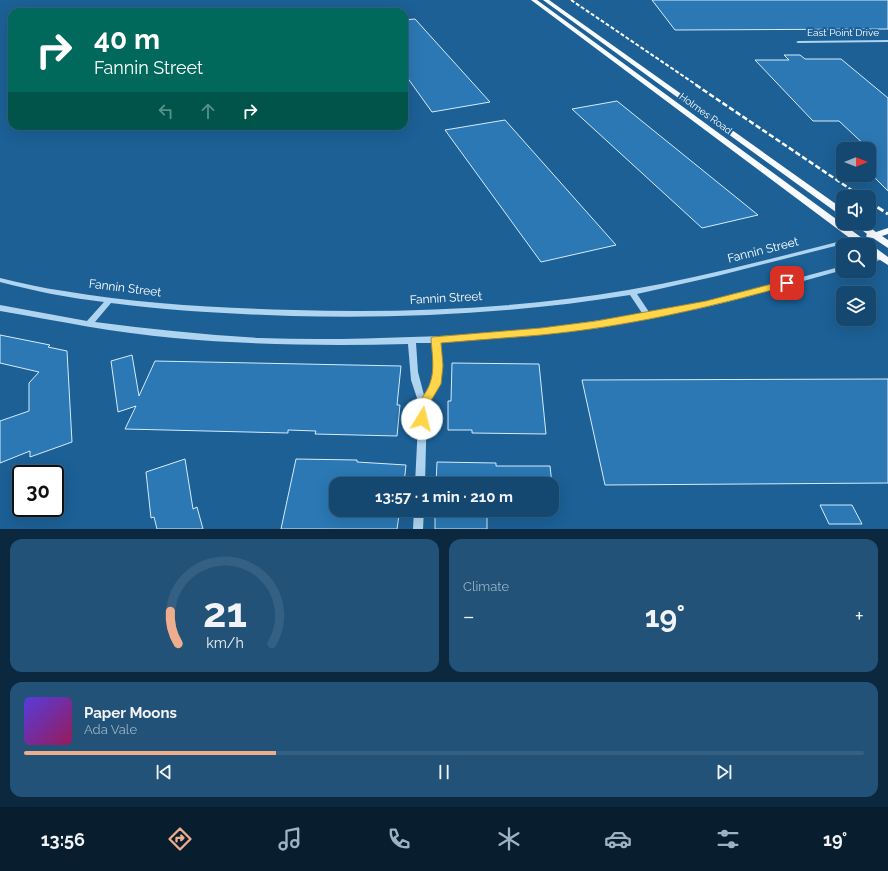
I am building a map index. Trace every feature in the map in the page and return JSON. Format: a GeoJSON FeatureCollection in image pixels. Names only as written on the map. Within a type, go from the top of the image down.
{"type":"FeatureCollection","features":[{"type":"Feature","properties":{"kind":"main road"},"geometry":{"type":"LineString","coordinates":[[536,1],[547,1]]}},
{"type":"Feature","properties":{"kind":"main road","name":"Holmes Road"},"geometry":{"type":"LineString","coordinates":[[536,1],[856,238]]}},
{"type":"Feature","properties":{"kind":"main road","name":"Holmes Road"},"geometry":{"type":"LineString","coordinates":[[547,1],[836,207]]}},
{"type":"Feature","properties":{"kind":"main road"},"geometry":{"type":"LineString","coordinates":[[651,86],[664,84]]}},
{"type":"Feature","properties":{"kind":"main road"},"geometry":{"type":"LineString","coordinates":[[867,230],[888,245]]}},
{"type":"Feature","properties":{"kind":"main road","name":"Fannin Street"},"geometry":{"type":"LineString","coordinates":[[868,238],[888,231]]}},
{"type":"Feature","properties":{"kind":"main road"},"geometry":{"type":"LineString","coordinates":[[876,252],[886,258]]}},
{"type":"Feature","properties":{"kind":"street","name":"East Point Drive"},"geometry":{"type":"LineString","coordinates":[[798,42],[888,41]]}},
{"type":"Feature","properties":{"kind":"street","name":"Fannin Street"},"geometry":{"type":"LineString","coordinates":[[0,280],[63,294],[232,312],[389,314],[476,311],[546,305],[632,292],[836,248]]}},
{"type":"Feature","properties":{"kind":"street"},"geometry":{"type":"LineString","coordinates":[[876,260],[886,258]]}},
{"type":"Feature","properties":{"kind":"street"},"geometry":{"type":"LineString","coordinates":[[0,308],[89,324],[154,332],[279,341],[357,342],[436,339],[541,331],[648,316],[716,302],[836,270]]}},
{"type":"Feature","properties":{"kind":"street"},"geometry":{"type":"LineString","coordinates":[[632,292],[648,316]]}},
{"type":"Feature","properties":{"kind":"street"},"geometry":{"type":"LineString","coordinates":[[89,324],[110,300]]}},
{"type":"Feature","properties":{"kind":"street"},"geometry":{"type":"LineString","coordinates":[[423,404],[436,384],[438,366],[436,339]]}},
{"type":"Feature","properties":{"kind":"street"},"geometry":{"type":"LineString","coordinates":[[412,340],[413,371],[416,389],[423,404],[420,477]]}},
{"type":"Feature","properties":{"kind":"street"},"geometry":{"type":"LineString","coordinates":[[418,529],[419,517]]}},
{"type":"Feature","properties":{"kind":"building"},"geometry":{"type":"Polygon","coordinates":[[[652,0],[888,0],[888,29],[675,30],[652,0]]]}},
{"type":"Feature","properties":{"kind":"building"},"geometry":{"type":"Polygon","coordinates":[[[415,19],[490,102],[432,112],[408,79],[408,20],[415,19]]]}},
{"type":"Feature","properties":{"kind":"building"},"geometry":{"type":"Polygon","coordinates":[[[784,55],[800,55],[805,59],[841,59],[888,98],[888,191],[876,179],[876,142],[862,142],[839,121],[813,121],[755,60],[789,60],[784,55]]]}},
{"type":"Feature","properties":{"kind":"building"},"geometry":{"type":"Polygon","coordinates":[[[617,101],[758,215],[702,228],[572,109],[617,101]]]}},
{"type":"Feature","properties":{"kind":"building"},"geometry":{"type":"Polygon","coordinates":[[[505,120],[616,245],[541,262],[445,130],[505,120]]]}},
{"type":"Feature","properties":{"kind":"building"},"geometry":{"type":"Polygon","coordinates":[[[0,335],[50,345],[48,347],[67,351],[72,442],[30,457],[30,451],[0,463],[0,421],[29,411],[29,383],[39,372],[0,363],[0,335]]]}},
{"type":"Feature","properties":{"kind":"building"},"geometry":{"type":"Polygon","coordinates":[[[132,355],[139,396],[155,361],[401,366],[397,405],[400,405],[397,436],[315,434],[316,431],[288,430],[288,433],[125,429],[136,406],[118,412],[111,361],[132,355]]]}},
{"type":"Feature","properties":{"kind":"building"},"geometry":{"type":"Polygon","coordinates":[[[452,363],[539,364],[546,434],[472,433],[472,430],[448,430],[448,401],[451,401],[452,363]]]}},
{"type":"Feature","properties":{"kind":"building"},"geometry":{"type":"Polygon","coordinates":[[[888,379],[888,483],[605,485],[582,380],[888,379]]]}},
{"type":"Feature","properties":{"kind":"building"},"geometry":{"type":"Polygon","coordinates":[[[185,459],[193,509],[197,507],[203,529],[157,529],[154,517],[151,518],[146,472],[185,459]]]}},
{"type":"Feature","properties":{"kind":"building"},"geometry":{"type":"Polygon","coordinates":[[[296,459],[357,460],[357,462],[406,465],[405,477],[329,477],[329,517],[399,517],[397,529],[281,529],[296,459]]]}},
{"type":"Feature","properties":{"kind":"building"},"geometry":{"type":"Polygon","coordinates":[[[437,462],[496,463],[496,466],[550,466],[551,477],[436,477],[437,462]]]}},
{"type":"Feature","properties":{"kind":"building"},"geometry":{"type":"Polygon","coordinates":[[[820,505],[852,505],[862,524],[829,524],[820,505]]]}},
{"type":"Feature","properties":{"kind":"building"},"geometry":{"type":"Polygon","coordinates":[[[435,517],[487,517],[487,529],[435,529],[435,517]]]}},
{"type":"Feature","properties":{"kind":"railway"},"geometry":{"type":"LineString","coordinates":[[571,0],[698,86]]}},
{"type":"Feature","properties":{"kind":"railway"},"geometry":{"type":"LineString","coordinates":[[696,85],[852,190]]}},
{"type":"Feature","properties":{"kind":"railway"},"geometry":{"type":"LineString","coordinates":[[876,206],[888,214]]}},
{"type":"Feature","properties":{"kind":"route"},"geometry":{"type":"LineString","coordinates":[[422,419],[423,404],[436,384],[438,366],[436,339],[466,338],[569,328],[648,316],[716,302],[787,283]]}}]}
